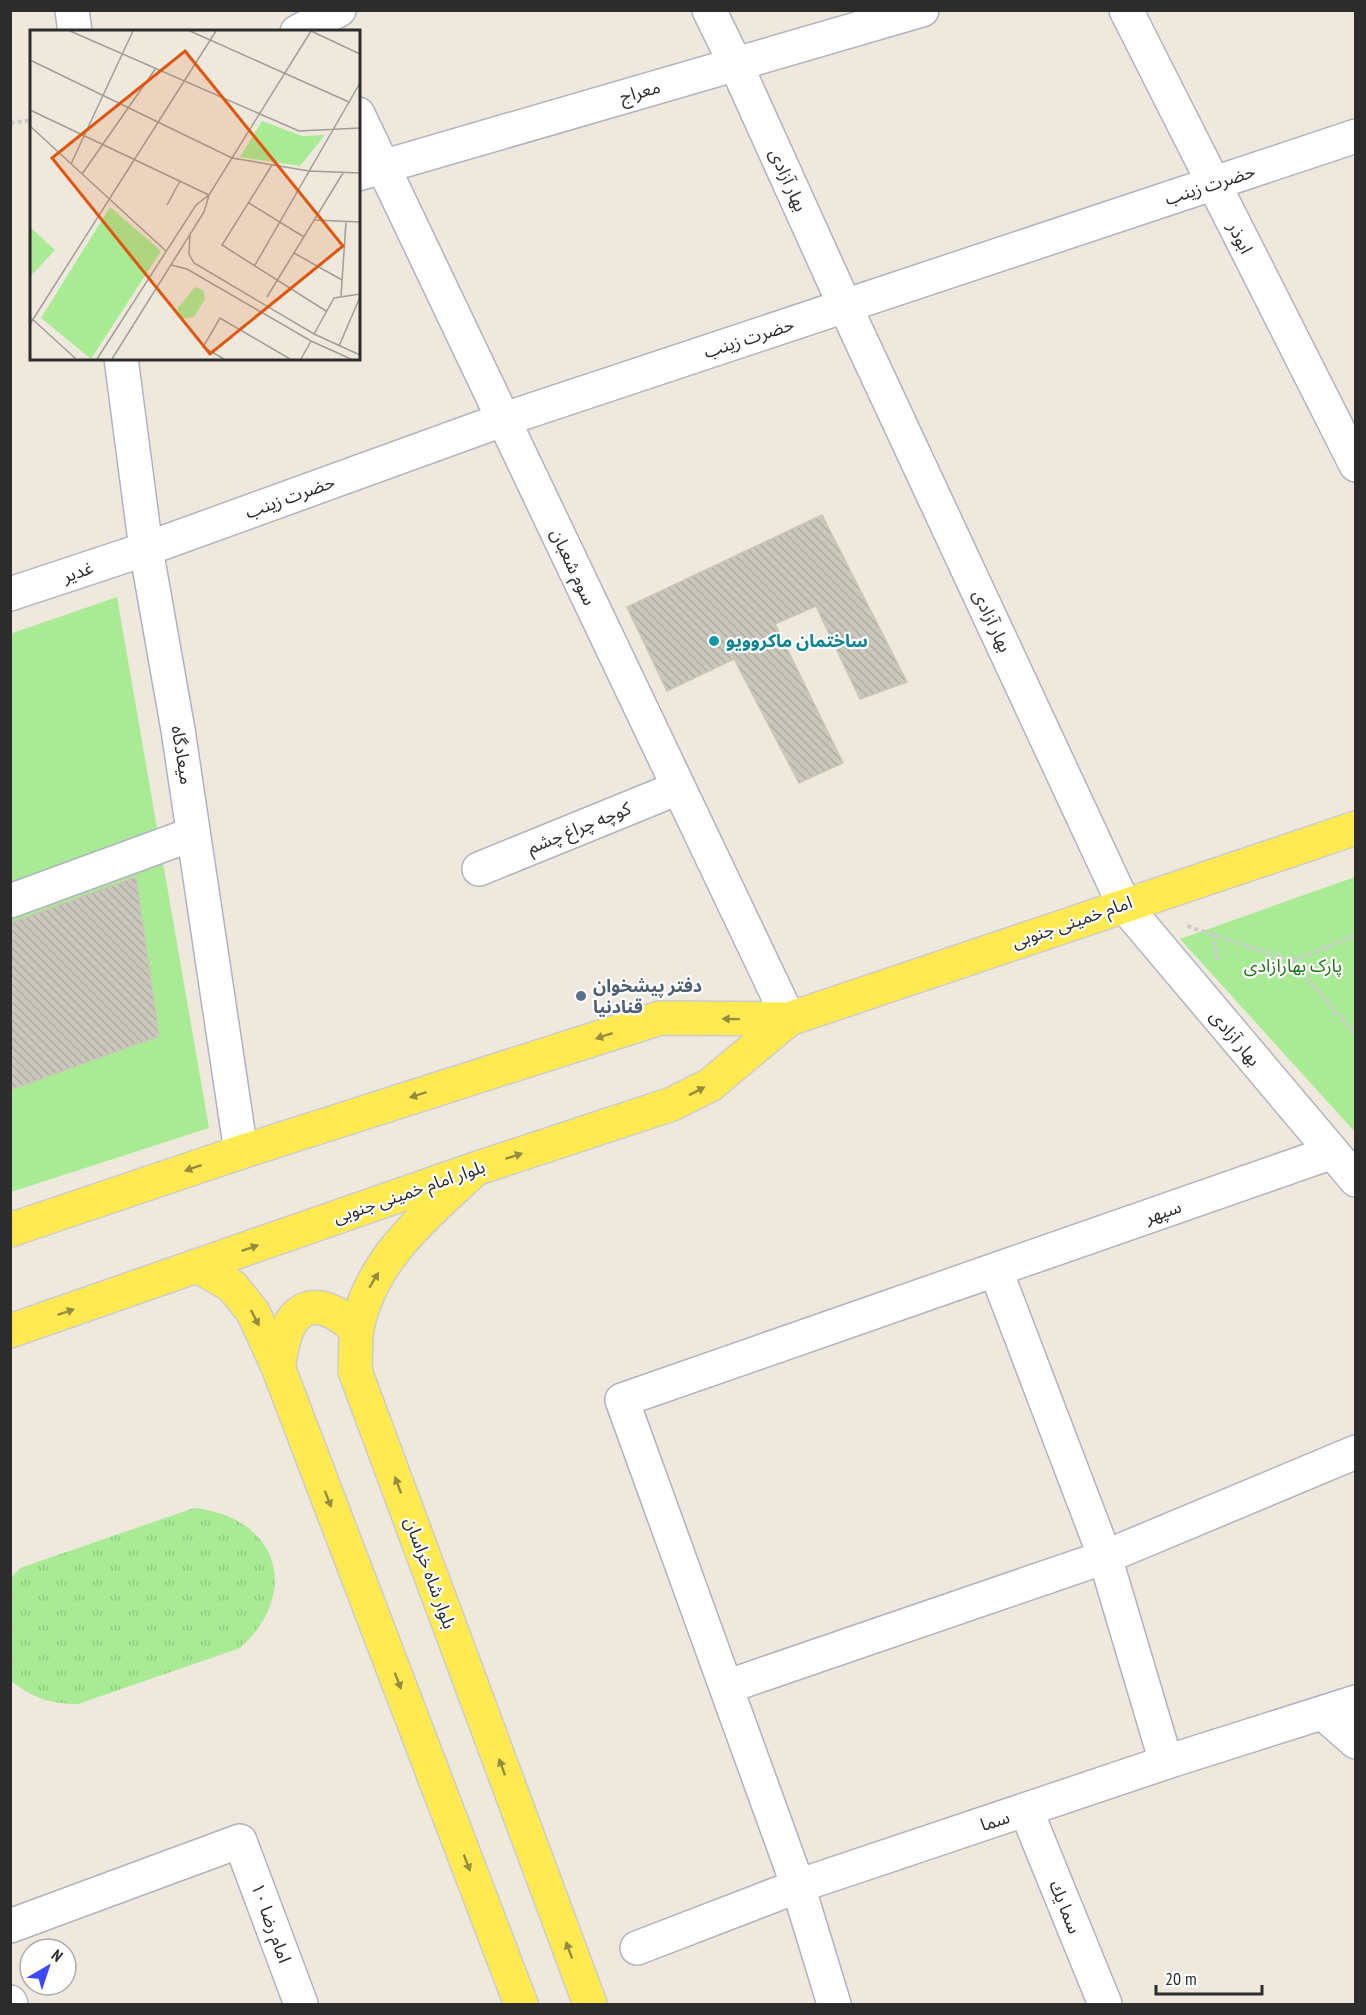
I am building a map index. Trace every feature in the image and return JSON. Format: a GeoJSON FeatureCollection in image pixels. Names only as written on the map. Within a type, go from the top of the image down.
{"type":"FeatureCollection","features":[{"type":"Feature","properties":{"kind":"main road","name":"امام خمینی جنوبی"},"geometry":{"type":"LineString","coordinates":[[789,1019],[1124,904],[1356,828]]}},
{"type":"Feature","properties":{"kind":"main road"},"geometry":{"type":"LineString","coordinates":[[10,1230],[241,1152],[660,1018],[789,1019]]}},
{"type":"Feature","properties":{"kind":"main road","name":"بلوار امام خمینی جنوبی"},"geometry":{"type":"LineString","coordinates":[[10,1331],[475,1169],[672,1104],[710,1084],[789,1019]]}},
{"type":"Feature","properties":{"kind":"main road","name":"بلوار شاه خراسان"},"geometry":{"type":"LineString","coordinates":[[475,1169],[395,1246],[368,1290],[357,1330],[355,1371],[590,2004]]}},
{"type":"Feature","properties":{"kind":"main road"},"geometry":{"type":"LineString","coordinates":[[198,1266],[232,1286],[253,1312],[278,1367],[521,2004]]}},
{"type":"Feature","properties":{"kind":"main road"},"geometry":{"type":"LineString","coordinates":[[278,1367],[287,1330],[297,1315],[310,1308],[326,1308],[340,1314],[357,1330]]}},
{"type":"Feature","properties":{"kind":"street"},"geometry":{"type":"LineString","coordinates":[[72,10],[75,30]]}},
{"type":"Feature","properties":{"kind":"street","name":"بهار آزادی"},"geometry":{"type":"LineString","coordinates":[[709,10],[1124,904],[1330,1153],[1356,1180]]}},
{"type":"Feature","properties":{"kind":"street","name":"معراج"},"geometry":{"type":"LineString","coordinates":[[372,171],[922,10]]}},
{"type":"Feature","properties":{"kind":"street","name":"ابوذر"},"geometry":{"type":"LineString","coordinates":[[1126,10],[1356,465]]}},
{"type":"Feature","properties":{"kind":"street","name":"سوم شعبان"},"geometry":{"type":"LineString","coordinates":[[360,122],[372,171],[502,420],[789,1019]]}},
{"type":"Feature","properties":{"kind":"street","name":"حضرت زینب"},"geometry":{"type":"LineString","coordinates":[[146,549],[502,420],[1356,136]]}},
{"type":"Feature","properties":{"kind":"street","name":"میعادگاه"},"geometry":{"type":"LineString","coordinates":[[121,360],[146,549],[194,834],[241,1152]]}},
{"type":"Feature","properties":{"kind":"street","name":"غدیر"},"geometry":{"type":"LineString","coordinates":[[10,594],[146,549]]}},
{"type":"Feature","properties":{"kind":"street","name":"کوچه چراغ چشم"},"geometry":{"type":"LineString","coordinates":[[479,868],[678,788]]}},
{"type":"Feature","properties":{"kind":"street"},"geometry":{"type":"LineString","coordinates":[[10,901],[194,834]]}},
{"type":"Feature","properties":{"kind":"street","name":"سپهر"},"geometry":{"type":"LineString","coordinates":[[726,1687],[622,1400],[1330,1153]]}},
{"type":"Feature","properties":{"kind":"street"},"geometry":{"type":"LineString","coordinates":[[996,1270],[1105,1557],[1166,1762]]}},
{"type":"Feature","properties":{"kind":"street"},"geometry":{"type":"LineString","coordinates":[[834,2004],[798,1886],[726,1687],[1105,1557],[1356,1452]]}},
{"type":"Feature","properties":{"kind":"street","name":"سما"},"geometry":{"type":"LineString","coordinates":[[637,1948],[798,1886],[1166,1762],[1324,1714],[1356,1702]]}},
{"type":"Feature","properties":{"kind":"street"},"geometry":{"type":"LineString","coordinates":[[1324,1714],[1356,1742]]}},
{"type":"Feature","properties":{"kind":"street","name":"سما يك"},"geometry":{"type":"LineString","coordinates":[[1026,1810],[1105,2004]]}},
{"type":"Feature","properties":{"kind":"street","name":"امام رضا ۱۰"},"geometry":{"type":"LineString","coordinates":[[10,1926],[240,1841],[301,2004]]}},
{"type":"Feature","properties":{"kind":"path"},"geometry":{"type":"LineString","coordinates":[[10,123],[30,120]]}},
{"type":"Feature","properties":{"kind":"path"},"geometry":{"type":"LineString","coordinates":[[1212,934],[1292,961],[1356,1035]]}},
{"type":"Feature","properties":{"kind":"path"},"geometry":{"type":"LineString","coordinates":[[1292,961],[1356,935]]}},
{"type":"Feature","properties":{"kind":"green space"},"geometry":{"type":"Polygon","coordinates":[[[117,597],[209,1128],[11,1192],[10,634],[117,597]]]}},
{"type":"Feature","properties":{"kind":"green space","name":"پارک بهارازادی"},"geometry":{"type":"Polygon","coordinates":[[[1356,877],[1355,1132],[1180,939],[1356,877]]]}},
{"type":"Feature","properties":{"kind":"green space"},"geometry":{"type":"Polygon","coordinates":[[[194,1508],[223,1514],[245,1526],[262,1541],[272,1560],[275,1581],[271,1604],[259,1626],[240,1648],[78,1704],[42,1699],[11,1681],[11,1578],[20,1568],[194,1508]]]}},
{"type":"Feature","properties":{"kind":"building","name":"ساختمان ماکروویو"},"geometry":{"type":"Polygon","coordinates":[[[822,515],[907,682],[860,699],[816,606],[775,624],[843,763],[799,783],[734,659],[667,691],[627,607],[822,515]]]}},
{"type":"Feature","properties":{"kind":"building"},"geometry":{"type":"Polygon","coordinates":[[[136,877],[159,1036],[10,1090],[10,923],[136,877]]]}},
{"type":"Feature","properties":{"kind":"place","name":"ساختمان ماکروویو"},"geometry":{"type":"Point","coordinates":[714,641]}},
{"type":"Feature","properties":{"kind":"place","name":"دفتر پیشخوان قنادنیا"},"geometry":{"type":"Point","coordinates":[581,996]}}]}
